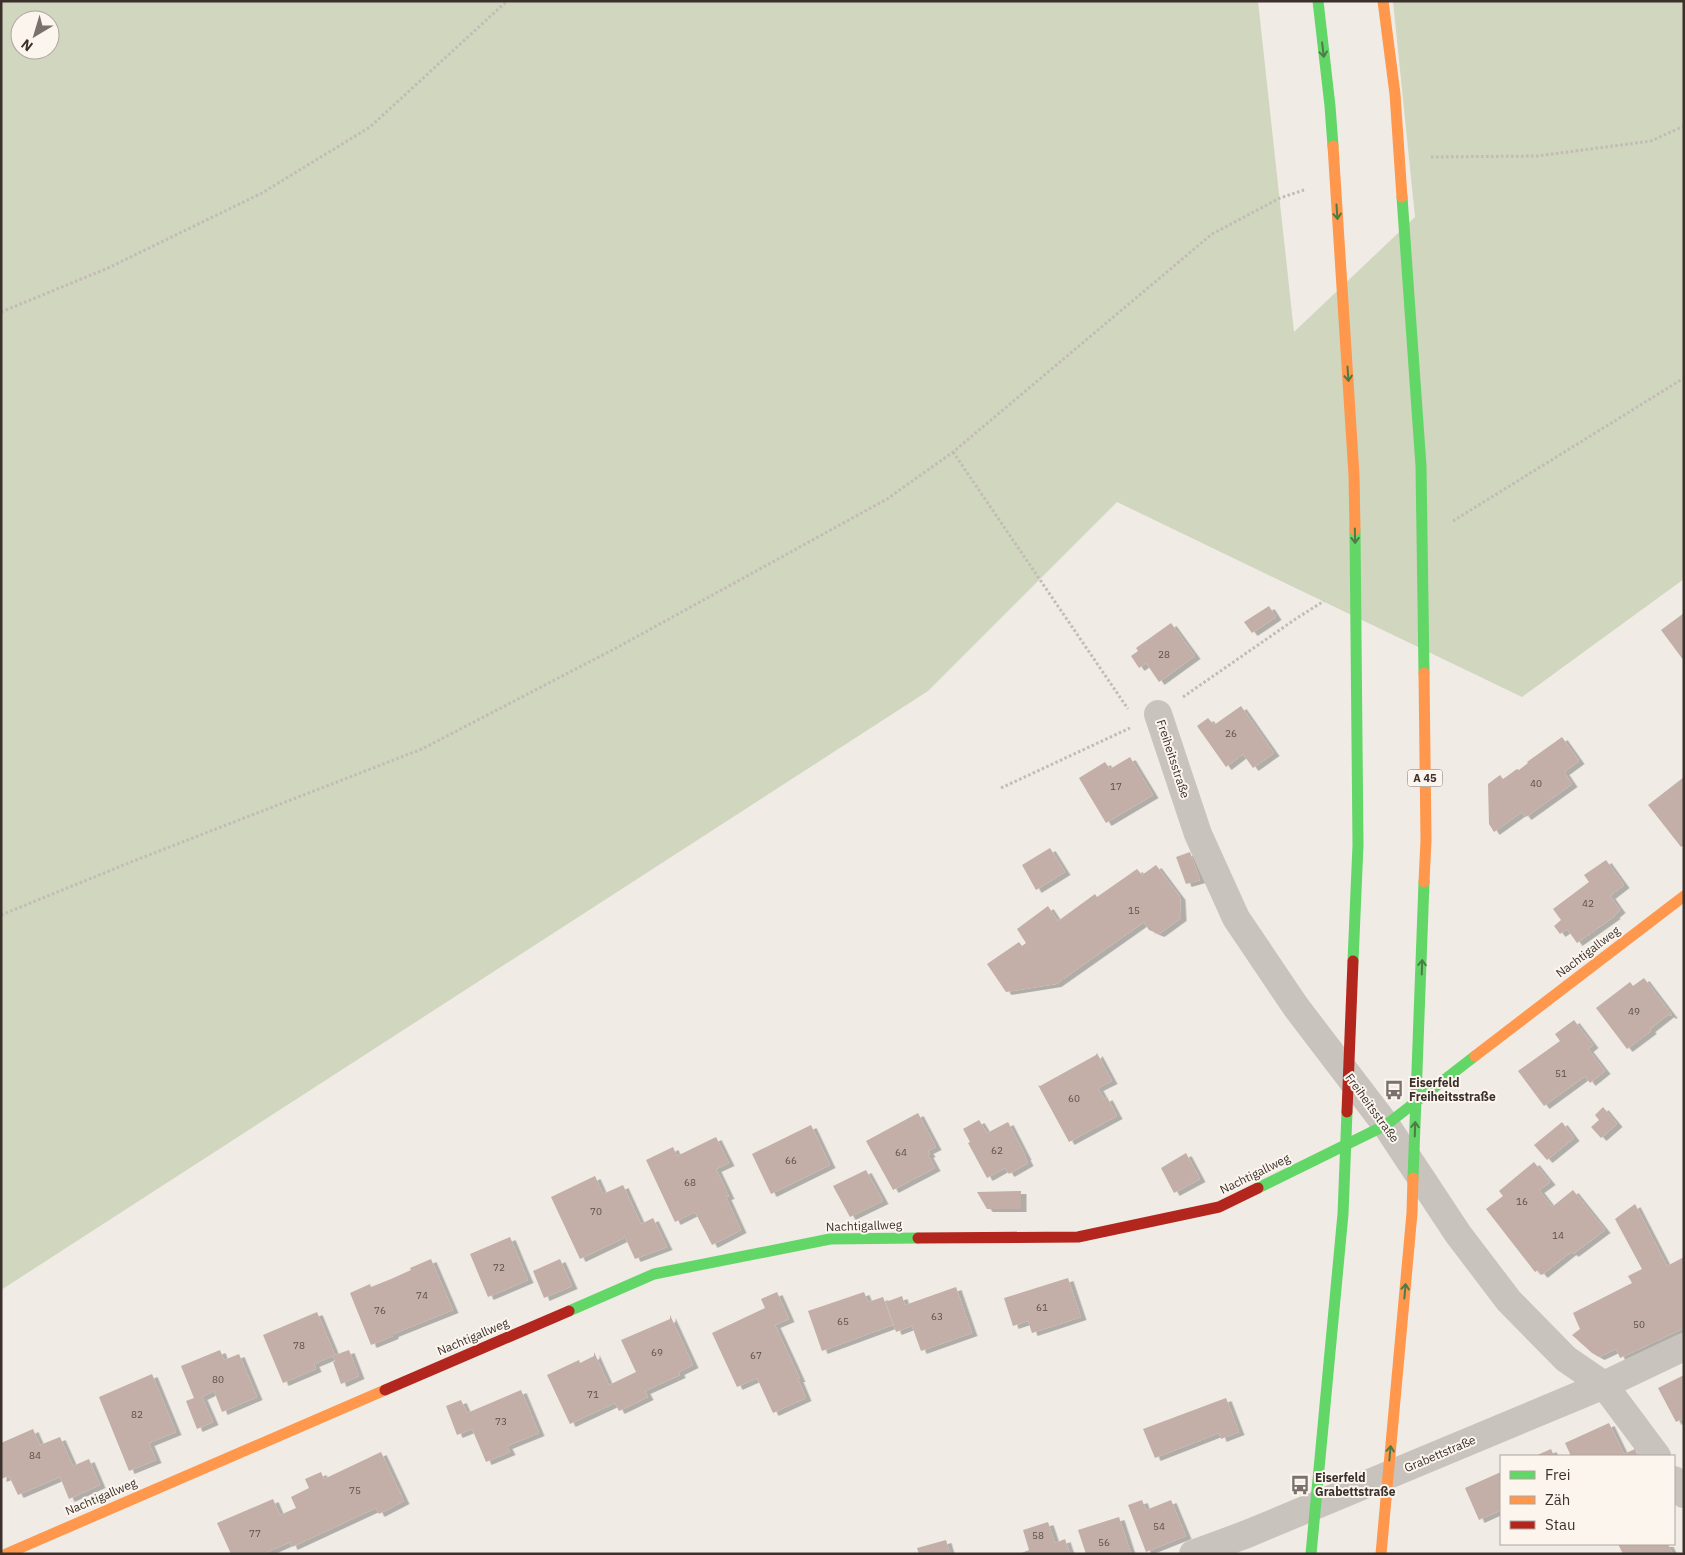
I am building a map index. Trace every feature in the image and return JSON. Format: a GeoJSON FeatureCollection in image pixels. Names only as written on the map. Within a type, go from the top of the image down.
{"type":"FeatureCollection","features":[{"type":"Feature","properties":{"kind":"main road"},"geometry":{"type":"LineString","coordinates":[[1311,1554],[1343,1214],[1358,845],[1354,475],[1330,106],[1318,1]]}},
{"type":"Feature","properties":{"kind":"main road","name":"A 45"},"geometry":{"type":"LineString","coordinates":[[1380,1554],[1412,1213],[1426,840],[1421,466],[1395,94],[1383,1]]}},
{"type":"Feature","properties":{"kind":"main road","name":"Nachtigallweg"},"geometry":{"type":"LineString","coordinates":[[6,1554],[654,1274],[830,1239],[1078,1237],[1219,1207],[1386,1125],[1684,896]]}},
{"type":"Feature","properties":{"kind":"street","name":"Freiheitsstraße"},"geometry":{"type":"LineString","coordinates":[[1146,715],[1236,918],[1296,1007],[1386,1125],[1458,1234],[1509,1301],[1566,1359],[1604,1385],[1655,1455]]}},
{"type":"Feature","properties":{"kind":"street","name":"Grabettstraße"},"geometry":{"type":"LineString","coordinates":[[1193,1554],[1247,1534],[1604,1385],[1684,1347]]}},
{"type":"Feature","properties":{"kind":"street"},"geometry":{"type":"LineString","coordinates":[[1675,1481],[1684,1494]]}},
{"type":"Feature","properties":{"kind":"path"},"geometry":{"type":"LineString","coordinates":[[1,312],[108,268],[271,188],[370,127],[506,1]]}},
{"type":"Feature","properties":{"kind":"path"},"geometry":{"type":"LineString","coordinates":[[1428,157],[1537,156],[1651,141],[1684,126]]}},
{"type":"Feature","properties":{"kind":"path"},"geometry":{"type":"LineString","coordinates":[[1,915],[146,856],[422,749],[618,647],[887,499],[953,452],[1212,234],[1280,198],[1311,188]]}},
{"type":"Feature","properties":{"kind":"path"},"geometry":{"type":"LineString","coordinates":[[953,452],[1146,715]]}},
{"type":"Feature","properties":{"kind":"green space"},"geometry":{"type":"Polygon","coordinates":[[[1,1],[1258,1],[1294,332],[1415,217],[1393,1],[1684,1],[1684,579],[1522,697],[1117,502],[928,691],[1,1290],[1,1]]]}},
{"type":"Feature","properties":{"kind":"building"},"geometry":{"type":"Polygon","coordinates":[[[1269,606],[1276,617],[1252,633],[1244,622],[1269,606]]]}},
{"type":"Feature","properties":{"kind":"building"},"geometry":{"type":"Polygon","coordinates":[[[1684,613],[1684,661],[1661,630],[1684,613]]]}},
{"type":"Feature","properties":{"kind":"building"},"geometry":{"type":"Polygon","coordinates":[[[1171,623],[1195,656],[1159,682],[1146,663],[1139,668],[1131,656],[1138,651],[1136,648],[1171,623]]]}},
{"type":"Feature","properties":{"kind":"building"},"geometry":{"type":"Polygon","coordinates":[[[1241,706],[1274,753],[1253,768],[1243,754],[1226,767],[1197,726],[1208,718],[1214,725],[1241,706]]]}},
{"type":"Feature","properties":{"kind":"building"},"geometry":{"type":"Polygon","coordinates":[[[1562,737],[1579,761],[1564,772],[1572,784],[1526,817],[1522,812],[1494,832],[1489,824],[1488,784],[1500,775],[1503,779],[1517,769],[1519,770],[1562,737]]]}},
{"type":"Feature","properties":{"kind":"building"},"geometry":{"type":"Polygon","coordinates":[[[1130,757],[1153,795],[1106,823],[1079,778],[1105,762],[1110,769],[1130,757]]]}},
{"type":"Feature","properties":{"kind":"building"},"geometry":{"type":"Polygon","coordinates":[[[1684,777],[1684,845],[1681,847],[1648,805],[1684,777]]]}},
{"type":"Feature","properties":{"kind":"building"},"geometry":{"type":"Polygon","coordinates":[[[1050,848],[1065,872],[1036,890],[1022,865],[1050,848]]]}},
{"type":"Feature","properties":{"kind":"building"},"geometry":{"type":"Polygon","coordinates":[[[1190,852],[1200,880],[1186,884],[1176,857],[1190,852]]]}},
{"type":"Feature","properties":{"kind":"building"},"geometry":{"type":"Polygon","coordinates":[[[1606,860],[1624,885],[1610,896],[1620,910],[1615,916],[1577,943],[1567,929],[1560,934],[1554,926],[1561,920],[1553,909],[1589,882],[1584,875],[1606,860]]]}},
{"type":"Feature","properties":{"kind":"building"},"geometry":{"type":"Polygon","coordinates":[[[1156,865],[1180,897],[1181,918],[1159,934],[1149,930],[1144,922],[1056,984],[1006,992],[987,964],[1019,942],[1022,946],[1026,943],[1017,929],[1048,906],[1058,921],[1095,894],[1097,897],[1137,869],[1142,875],[1156,865]]]}},
{"type":"Feature","properties":{"kind":"building"},"geometry":{"type":"Polygon","coordinates":[[[1644,978],[1672,1015],[1670,1016],[1669,1014],[1650,1029],[1651,1031],[1627,1049],[1596,1008],[1630,982],[1633,986],[1644,978]]]}},
{"type":"Feature","properties":{"kind":"building"},"geometry":{"type":"Polygon","coordinates":[[[1574,1020],[1593,1045],[1588,1049],[1605,1071],[1590,1083],[1585,1076],[1544,1106],[1518,1071],[1560,1041],[1555,1034],[1574,1020]]]}},
{"type":"Feature","properties":{"kind":"building"},"geometry":{"type":"Polygon","coordinates":[[[1097,1053],[1112,1081],[1098,1088],[1104,1099],[1107,1097],[1117,1116],[1069,1142],[1038,1085],[1040,1086],[1097,1053]]]}},
{"type":"Feature","properties":{"kind":"building"},"geometry":{"type":"Polygon","coordinates":[[[1603,1107],[1617,1124],[1601,1138],[1591,1127],[1599,1120],[1595,1115],[1603,1107]]]}},
{"type":"Feature","properties":{"kind":"building"},"geometry":{"type":"Polygon","coordinates":[[[918,1113],[936,1147],[928,1151],[930,1154],[928,1155],[935,1168],[893,1190],[866,1141],[918,1113]]]}},
{"type":"Feature","properties":{"kind":"building"},"geometry":{"type":"Polygon","coordinates":[[[979,1120],[987,1133],[1008,1122],[1028,1163],[1009,1174],[1005,1168],[987,1178],[968,1143],[970,1142],[963,1129],[979,1120]]]}},
{"type":"Feature","properties":{"kind":"building"},"geometry":{"type":"Polygon","coordinates":[[[1562,1122],[1574,1138],[1547,1160],[1534,1145],[1562,1122]]]}},
{"type":"Feature","properties":{"kind":"building"},"geometry":{"type":"Polygon","coordinates":[[[811,1125],[830,1165],[771,1194],[752,1154],[811,1125]]]}},
{"type":"Feature","properties":{"kind":"building"},"geometry":{"type":"Polygon","coordinates":[[[716,1137],[729,1163],[716,1169],[729,1196],[726,1197],[741,1230],[712,1245],[695,1212],[675,1222],[646,1160],[673,1147],[677,1156],[716,1137]]]}},
{"type":"Feature","properties":{"kind":"building"},"geometry":{"type":"Polygon","coordinates":[[[1186,1153],[1200,1179],[1174,1193],[1161,1168],[1186,1153]]]}},
{"type":"Feature","properties":{"kind":"building"},"geometry":{"type":"Polygon","coordinates":[[[1534,1162],[1550,1182],[1539,1190],[1552,1207],[1573,1190],[1605,1230],[1573,1254],[1571,1252],[1542,1275],[1538,1270],[1535,1272],[1486,1209],[1503,1196],[1499,1191],[1534,1162]]]}},
{"type":"Feature","properties":{"kind":"building"},"geometry":{"type":"Polygon","coordinates":[[[866,1170],[883,1201],[850,1217],[833,1186],[866,1170]]]}},
{"type":"Feature","properties":{"kind":"building"},"geometry":{"type":"Polygon","coordinates":[[[595,1176],[603,1194],[623,1185],[641,1224],[653,1218],[667,1247],[635,1259],[624,1235],[624,1238],[580,1259],[551,1197],[595,1176]]]}},
{"type":"Feature","properties":{"kind":"building"},"geometry":{"type":"Polygon","coordinates":[[[1021,1191],[1021,1209],[987,1209],[977,1192],[1021,1191]]]}},
{"type":"Feature","properties":{"kind":"building"},"geometry":{"type":"Polygon","coordinates":[[[1635,1204],[1667,1266],[1684,1257],[1684,1328],[1620,1358],[1616,1349],[1599,1357],[1572,1335],[1580,1329],[1573,1313],[1632,1283],[1628,1276],[1642,1269],[1615,1219],[1635,1204]]]}},
{"type":"Feature","properties":{"kind":"building"},"geometry":{"type":"Polygon","coordinates":[[[510,1237],[528,1280],[488,1297],[470,1254],[510,1237]]]}},
{"type":"Feature","properties":{"kind":"building"},"geometry":{"type":"Polygon","coordinates":[[[431,1259],[453,1310],[371,1345],[350,1293],[370,1284],[371,1287],[391,1279],[431,1259]]]}},
{"type":"Feature","properties":{"kind":"building"},"geometry":{"type":"Polygon","coordinates":[[[560,1259],[572,1286],[544,1298],[533,1271],[560,1259]]]}},
{"type":"Feature","properties":{"kind":"building"},"geometry":{"type":"Polygon","coordinates":[[[1068,1278],[1081,1317],[1032,1333],[1028,1321],[1013,1326],[1004,1298],[1068,1278]]]}},
{"type":"Feature","properties":{"kind":"building"},"geometry":{"type":"Polygon","coordinates":[[[956,1287],[972,1333],[921,1351],[912,1326],[896,1332],[886,1302],[902,1296],[905,1305],[956,1287]]]}},
{"type":"Feature","properties":{"kind":"building"},"geometry":{"type":"Polygon","coordinates":[[[777,1292],[789,1319],[775,1325],[800,1379],[798,1379],[806,1398],[773,1413],[757,1378],[737,1387],[712,1333],[765,1308],[761,1299],[777,1292]]]}},
{"type":"Feature","properties":{"kind":"building"},"geometry":{"type":"Polygon","coordinates":[[[864,1292],[868,1302],[883,1297],[893,1325],[822,1351],[808,1311],[864,1292]]]}},
{"type":"Feature","properties":{"kind":"building"},"geometry":{"type":"Polygon","coordinates":[[[317,1312],[335,1355],[349,1350],[359,1376],[341,1384],[333,1362],[335,1361],[333,1356],[314,1364],[316,1369],[283,1383],[263,1335],[317,1312]]]}},
{"type":"Feature","properties":{"kind":"building"},"geometry":{"type":"Polygon","coordinates":[[[670,1315],[693,1365],[679,1372],[680,1375],[645,1391],[648,1397],[619,1411],[615,1403],[570,1424],[547,1375],[579,1360],[580,1363],[594,1356],[594,1352],[609,1385],[636,1372],[621,1340],[670,1319],[670,1315]]]}},
{"type":"Feature","properties":{"kind":"building"},"geometry":{"type":"Polygon","coordinates":[[[220,1350],[224,1360],[239,1354],[257,1397],[222,1412],[214,1391],[202,1397],[213,1422],[197,1429],[186,1401],[194,1398],[181,1366],[220,1350]]]}},
{"type":"Feature","properties":{"kind":"building"},"geometry":{"type":"Polygon","coordinates":[[[152,1374],[176,1432],[149,1443],[156,1460],[129,1471],[99,1397],[152,1374]]]}},
{"type":"Feature","properties":{"kind":"building"},"geometry":{"type":"Polygon","coordinates":[[[1684,1375],[1684,1418],[1676,1422],[1658,1388],[1684,1375]]]}},
{"type":"Feature","properties":{"kind":"building"},"geometry":{"type":"Polygon","coordinates":[[[521,1390],[539,1433],[507,1446],[510,1452],[486,1462],[472,1429],[457,1435],[446,1406],[461,1400],[467,1413],[521,1390]]]}},
{"type":"Feature","properties":{"kind":"building"},"geometry":{"type":"Polygon","coordinates":[[[1226,1398],[1239,1432],[1221,1439],[1219,1433],[1155,1458],[1143,1429],[1226,1398]]]}},
{"type":"Feature","properties":{"kind":"building"},"geometry":{"type":"Polygon","coordinates":[[[1609,1423],[1624,1454],[1635,1449],[1638,1455],[1571,1455],[1565,1443],[1609,1423]]]}},
{"type":"Feature","properties":{"kind":"building"},"geometry":{"type":"Polygon","coordinates":[[[33,1429],[40,1445],[60,1437],[73,1466],[89,1459],[100,1485],[69,1499],[60,1477],[18,1495],[9,1476],[1,1479],[1,1443],[33,1429]]]}},
{"type":"Feature","properties":{"kind":"building"},"geometry":{"type":"Polygon","coordinates":[[[1551,1449],[1554,1455],[1537,1455],[1551,1449]]]}},
{"type":"Feature","properties":{"kind":"building"},"geometry":{"type":"Polygon","coordinates":[[[381,1452],[404,1501],[379,1514],[376,1508],[292,1547],[290,1542],[263,1554],[231,1554],[217,1523],[273,1499],[280,1515],[296,1508],[291,1497],[309,1488],[305,1479],[321,1472],[324,1479],[381,1452]]]}},
{"type":"Feature","properties":{"kind":"building"},"geometry":{"type":"Polygon","coordinates":[[[1500,1472],[1500,1510],[1479,1520],[1465,1488],[1500,1472]]]}},
{"type":"Feature","properties":{"kind":"building"},"geometry":{"type":"Polygon","coordinates":[[[1142,1500],[1146,1510],[1171,1500],[1186,1536],[1146,1552],[1128,1505],[1142,1500]]]}},
{"type":"Feature","properties":{"kind":"building"},"geometry":{"type":"Polygon","coordinates":[[[1119,1517],[1131,1554],[1086,1554],[1078,1530],[1119,1517]]]}},
{"type":"Feature","properties":{"kind":"building"},"geometry":{"type":"Polygon","coordinates":[[[1048,1522],[1055,1543],[1065,1539],[1070,1554],[1019,1554],[1029,1550],[1023,1530],[1048,1522]]]}},
{"type":"Feature","properties":{"kind":"building"},"geometry":{"type":"Polygon","coordinates":[[[946,1540],[950,1554],[919,1554],[917,1548],[946,1540]]]}},
{"type":"Feature","properties":{"kind":"building"},"geometry":{"type":"Polygon","coordinates":[[[1618,1545],[1668,1545],[1673,1554],[1623,1554],[1618,1545]]]}},
{"type":"Feature","properties":{"kind":"traffic: fast"},"geometry":{"type":"LineString","coordinates":[[1318,1],[1333,146]]}},
{"type":"Feature","properties":{"kind":"traffic: fast"},"geometry":{"type":"LineString","coordinates":[[1402,197],[1421,466],[1424,673]]}},
{"type":"Feature","properties":{"kind":"traffic: fast"},"geometry":{"type":"LineString","coordinates":[[1353,961],[1358,845],[1355,530]]}},
{"type":"Feature","properties":{"kind":"traffic: fast"},"geometry":{"type":"LineString","coordinates":[[1413,1178],[1424,882]]}},
{"type":"Feature","properties":{"kind":"traffic: fast"},"geometry":{"type":"LineString","coordinates":[[1258,1188],[1386,1125],[1475,1056]]}},
{"type":"Feature","properties":{"kind":"traffic: fast"},"geometry":{"type":"LineString","coordinates":[[1311,1554],[1343,1214],[1347,1112]]}},
{"type":"Feature","properties":{"kind":"traffic: fast"},"geometry":{"type":"LineString","coordinates":[[569,1311],[654,1274],[830,1239],[918,1238]]}},
{"type":"Feature","properties":{"kind":"traffic: slow"},"geometry":{"type":"LineString","coordinates":[[1383,1],[1395,94],[1402,197]]}},
{"type":"Feature","properties":{"kind":"traffic: slow"},"geometry":{"type":"LineString","coordinates":[[1333,146],[1354,475],[1355,530]]}},
{"type":"Feature","properties":{"kind":"traffic: slow"},"geometry":{"type":"LineString","coordinates":[[1424,673],[1426,840],[1424,882]]}},
{"type":"Feature","properties":{"kind":"traffic: slow"},"geometry":{"type":"LineString","coordinates":[[1475,1056],[1684,896]]}},
{"type":"Feature","properties":{"kind":"traffic: slow"},"geometry":{"type":"LineString","coordinates":[[1381,1554],[1412,1213],[1413,1178]]}},
{"type":"Feature","properties":{"kind":"traffic: slow"},"geometry":{"type":"LineString","coordinates":[[6,1554],[385,1390]]}},
{"type":"Feature","properties":{"kind":"traffic: jam"},"geometry":{"type":"LineString","coordinates":[[1347,1112],[1353,961]]}},
{"type":"Feature","properties":{"kind":"traffic: jam"},"geometry":{"type":"LineString","coordinates":[[918,1238],[1078,1237],[1219,1207],[1258,1188]]}},
{"type":"Feature","properties":{"kind":"traffic: jam"},"geometry":{"type":"LineString","coordinates":[[385,1390],[569,1311]]}},
{"type":"Feature","properties":{"kind":"place","name":"Eiserfeld Freiheitsstraße"},"geometry":{"type":"Point","coordinates":[1394,1090]}},
{"type":"Feature","properties":{"kind":"place","name":"Eiserfeld Grabettstraße"},"geometry":{"type":"Point","coordinates":[1300,1485]}}]}
